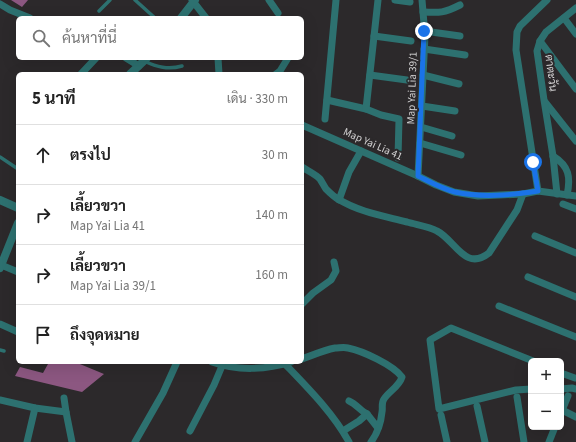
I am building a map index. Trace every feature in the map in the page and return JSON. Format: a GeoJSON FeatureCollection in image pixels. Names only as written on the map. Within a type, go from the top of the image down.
{"type":"FeatureCollection","features":[{"type":"Feature","properties":{"kind":"street"},"geometry":{"type":"LineString","coordinates":[[269,0],[278,13]]}},
{"type":"Feature","properties":{"kind":"street"},"geometry":{"type":"LineString","coordinates":[[325,118],[336,0]]}},
{"type":"Feature","properties":{"kind":"street"},"geometry":{"type":"LineString","coordinates":[[366,109],[378,0]]}},
{"type":"Feature","properties":{"kind":"street"},"geometry":{"type":"LineString","coordinates":[[395,0],[410,2]]}},
{"type":"Feature","properties":{"kind":"street","name":"Map Yai Lia 39/1"},"geometry":{"type":"LineString","coordinates":[[418,176],[424,49],[422,0]]}},
{"type":"Feature","properties":{"kind":"street"},"geometry":{"type":"LineString","coordinates":[[538,191],[516,50],[520,26],[547,0]]}},
{"type":"Feature","properties":{"kind":"street"},"geometry":{"type":"LineString","coordinates":[[182,16],[193,1],[204,16]]}},
{"type":"Feature","properties":{"kind":"street"},"geometry":{"type":"LineString","coordinates":[[0,4],[25,16]]}},
{"type":"Feature","properties":{"kind":"street"},"geometry":{"type":"LineString","coordinates":[[423,12],[439,13],[460,5]]}},
{"type":"Feature","properties":{"kind":"street","name":"ตาตะวัน"},"geometry":{"type":"LineString","coordinates":[[557,194],[553,156],[537,51],[540,41],[546,32],[576,8]]}},
{"type":"Feature","properties":{"kind":"street"},"geometry":{"type":"LineString","coordinates":[[564,18],[576,34]]}},
{"type":"Feature","properties":{"kind":"street"},"geometry":{"type":"LineString","coordinates":[[424,31],[460,36]]}},
{"type":"Feature","properties":{"kind":"street"},"geometry":{"type":"LineString","coordinates":[[374,36],[411,41]]}},
{"type":"Feature","properties":{"kind":"street"},"geometry":{"type":"LineString","coordinates":[[540,41],[576,89]]}},
{"type":"Feature","properties":{"kind":"street"},"geometry":{"type":"LineString","coordinates":[[424,49],[465,55]]}},
{"type":"Feature","properties":{"kind":"street"},"geometry":{"type":"LineString","coordinates":[[83,72],[94,60]]}},
{"type":"Feature","properties":{"kind":"street"},"geometry":{"type":"LineString","coordinates":[[218,60],[219,72]]}},
{"type":"Feature","properties":{"kind":"street"},"geometry":{"type":"LineString","coordinates":[[279,72],[287,60]]}},
{"type":"Feature","properties":{"kind":"street"},"geometry":{"type":"LineString","coordinates":[[132,72],[143,62]]}},
{"type":"Feature","properties":{"kind":"street"},"geometry":{"type":"LineString","coordinates":[[370,75],[407,80]]}},
{"type":"Feature","properties":{"kind":"street"},"geometry":{"type":"LineString","coordinates":[[423,75],[459,84]]}},
{"type":"Feature","properties":{"kind":"street"},"geometry":{"type":"LineString","coordinates":[[327,100],[366,109],[381,115],[399,119],[398,158]]}},
{"type":"Feature","properties":{"kind":"street"},"geometry":{"type":"LineString","coordinates":[[544,100],[574,136]]}},
{"type":"Feature","properties":{"kind":"street"},"geometry":{"type":"LineString","coordinates":[[422,106],[455,112]]}},
{"type":"Feature","properties":{"kind":"street","name":"Map Yai Lia 41"},"geometry":{"type":"LineString","coordinates":[[304,126],[454,192],[478,196],[523,194],[538,191],[576,196]]}},
{"type":"Feature","properties":{"kind":"street"},"geometry":{"type":"LineString","coordinates":[[421,127],[452,136]]}},
{"type":"Feature","properties":{"kind":"street"},"geometry":{"type":"LineString","coordinates":[[420,143],[461,155]]}},
{"type":"Feature","properties":{"kind":"street"},"geometry":{"type":"LineString","coordinates":[[339,200],[349,172],[361,151]]}},
{"type":"Feature","properties":{"kind":"street"},"geometry":{"type":"LineString","coordinates":[[553,156],[560,160],[566,168],[569,181],[568,195]]}},
{"type":"Feature","properties":{"kind":"street"},"geometry":{"type":"LineString","coordinates":[[304,168],[319,179],[326,189],[339,200],[371,213],[424,226],[436,231],[442,234],[463,256],[470,259],[483,258],[489,253],[517,210],[523,194]]}},
{"type":"Feature","properties":{"kind":"street"},"geometry":{"type":"LineString","coordinates":[[0,200],[16,207]]}},
{"type":"Feature","properties":{"kind":"street"},"geometry":{"type":"LineString","coordinates":[[563,204],[576,209]]}},
{"type":"Feature","properties":{"kind":"street"},"geometry":{"type":"LineString","coordinates":[[16,228],[1,267],[16,271]]}},
{"type":"Feature","properties":{"kind":"street"},"geometry":{"type":"LineString","coordinates":[[535,236],[576,253]]}},
{"type":"Feature","properties":{"kind":"street"},"geometry":{"type":"LineString","coordinates":[[304,302],[331,280],[336,272],[334,262]]}},
{"type":"Feature","properties":{"kind":"street"},"geometry":{"type":"LineString","coordinates":[[528,277],[576,297]]}},
{"type":"Feature","properties":{"kind":"street"},"geometry":{"type":"LineString","coordinates":[[499,306],[576,338]]}},
{"type":"Feature","properties":{"kind":"street"},"geometry":{"type":"LineString","coordinates":[[0,324],[16,331]]}},
{"type":"Feature","properties":{"kind":"street"},"geometry":{"type":"LineString","coordinates":[[528,359],[451,328],[430,340],[439,408],[516,390],[528,389]]}},
{"type":"Feature","properties":{"kind":"street"},"geometry":{"type":"LineString","coordinates":[[304,358],[334,348],[346,348],[364,353],[390,366],[402,377],[402,380],[397,386],[384,398],[378,428],[371,442]]}},
{"type":"Feature","properties":{"kind":"street"},"geometry":{"type":"LineString","coordinates":[[134,442],[162,393],[176,364]]}},
{"type":"Feature","properties":{"kind":"street"},"geometry":{"type":"LineString","coordinates":[[217,364],[222,366],[255,369],[282,364]]}},
{"type":"Feature","properties":{"kind":"street"},"geometry":{"type":"LineString","coordinates":[[255,369],[257,364]]}},
{"type":"Feature","properties":{"kind":"street"},"geometry":{"type":"LineString","coordinates":[[289,364],[320,400],[343,431],[349,442]]}},
{"type":"Feature","properties":{"kind":"street"},"geometry":{"type":"LineString","coordinates":[[190,431],[214,385],[222,366]]}},
{"type":"Feature","properties":{"kind":"street"},"geometry":{"type":"LineString","coordinates":[[564,373],[576,378],[574,389]]}},
{"type":"Feature","properties":{"kind":"street"},"geometry":{"type":"LineString","coordinates":[[564,406],[568,396]]}},
{"type":"Feature","properties":{"kind":"street"},"geometry":{"type":"LineString","coordinates":[[517,397],[524,442]]}},
{"type":"Feature","properties":{"kind":"street"},"geometry":{"type":"LineString","coordinates":[[64,398],[72,442]]}},
{"type":"Feature","properties":{"kind":"street"},"geometry":{"type":"LineString","coordinates":[[0,400],[35,408],[66,412]]}},
{"type":"Feature","properties":{"kind":"street"},"geometry":{"type":"LineString","coordinates":[[349,401],[362,412],[367,414],[378,428]]}},
{"type":"Feature","properties":{"kind":"street"},"geometry":{"type":"LineString","coordinates":[[477,406],[485,442]]}},
{"type":"Feature","properties":{"kind":"street"},"geometry":{"type":"LineString","coordinates":[[27,442],[35,408]]}},
{"type":"Feature","properties":{"kind":"street"},"geometry":{"type":"LineString","coordinates":[[564,412],[576,417]]}},
{"type":"Feature","properties":{"kind":"street"},"geometry":{"type":"LineString","coordinates":[[343,431],[367,414]]}},
{"type":"Feature","properties":{"kind":"street"},"geometry":{"type":"LineString","coordinates":[[441,415],[447,442]]}},
{"type":"Feature","properties":{"kind":"street"},"geometry":{"type":"LineString","coordinates":[[549,442],[554,430]]}},
{"type":"Feature","properties":{"kind":"lane"},"geometry":{"type":"LineString","coordinates":[[99,11],[110,0]]}},
{"type":"Feature","properties":{"kind":"lane"},"geometry":{"type":"LineString","coordinates":[[135,0],[153,16]]}},
{"type":"Feature","properties":{"kind":"lane"},"geometry":{"type":"LineString","coordinates":[[143,62],[162,68],[182,66]]}},
{"type":"Feature","properties":{"kind":"lane"},"geometry":{"type":"LineString","coordinates":[[0,157],[16,168]]}},
{"type":"Feature","properties":{"kind":"shaded area"},"geometry":{"type":"Polygon","coordinates":[[[11,0],[28,0],[22,7],[11,0]]]}},
{"type":"Feature","properties":{"kind":"shaded area"},"geometry":{"type":"Polygon","coordinates":[[[48,364],[80,364],[104,374],[82,392],[15,376],[20,367],[43,373],[48,364]]]}},
{"type":"Feature","properties":{"kind":"route"},"geometry":{"type":"LineString","coordinates":[[424,31],[425,36],[418,176],[454,192],[478,196],[523,194],[538,191],[533,162]]}}]}
